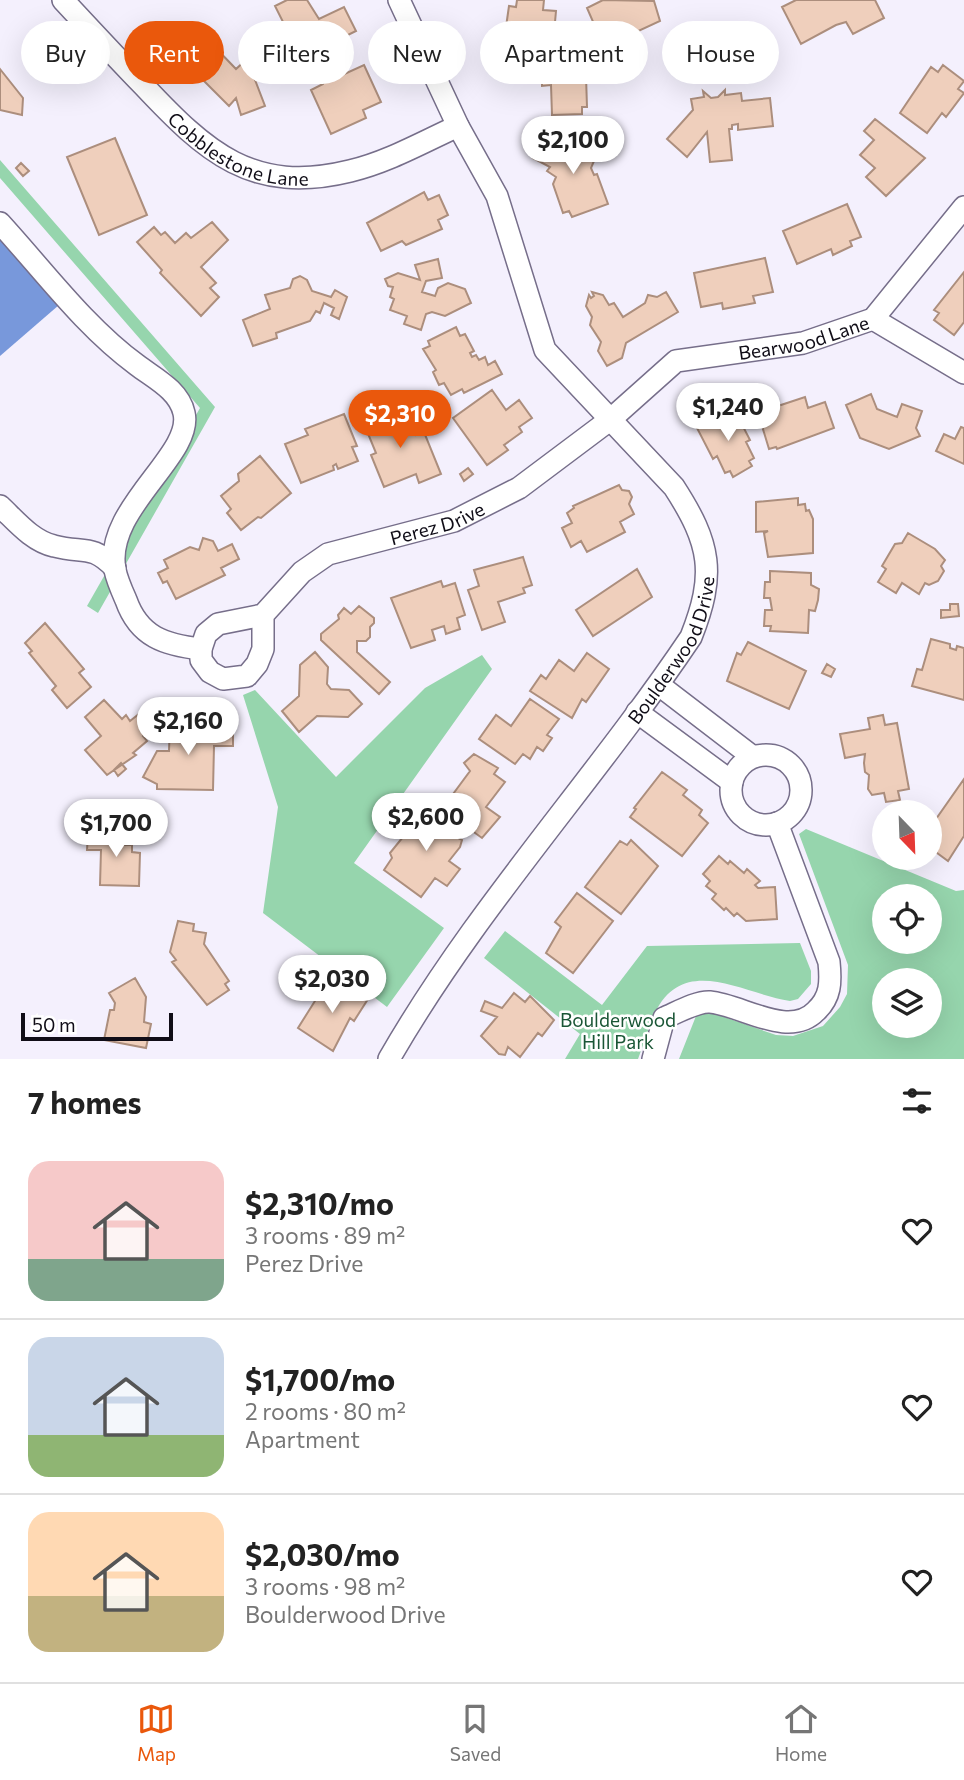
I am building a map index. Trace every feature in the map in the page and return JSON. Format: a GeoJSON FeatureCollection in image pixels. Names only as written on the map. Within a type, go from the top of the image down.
{"type":"FeatureCollection","features":[{"type":"Feature","properties":{"kind":"street","name":"Cobblestone Lane"},"geometry":{"type":"LineString","coordinates":[[63,0],[194,138],[239,165],[296,179],[325,176],[389,158],[458,126]]}},
{"type":"Feature","properties":{"kind":"street","name":"Boulderwood Drive"},"geometry":{"type":"LineString","coordinates":[[389,1059],[410,1022],[659,685],[691,637],[705,601],[708,576],[700,537],[690,512],[674,487],[545,349],[497,197],[458,126],[398,0]]}},
{"type":"Feature","properties":{"kind":"street","name":"Bearwood Lane"},"geometry":{"type":"LineString","coordinates":[[611,419],[676,361],[803,343],[873,318],[964,207]]}},
{"type":"Feature","properties":{"kind":"street"},"geometry":{"type":"LineString","coordinates":[[0,223],[117,349],[169,388],[185,415],[184,430],[174,451],[141,491],[130,510],[116,546],[115,568],[135,620],[169,645],[201,649]]}},
{"type":"Feature","properties":{"kind":"street"},"geometry":{"type":"LineString","coordinates":[[873,318],[964,373]]}},
{"type":"Feature","properties":{"kind":"street","name":"Perez Drive"},"geometry":{"type":"LineString","coordinates":[[263,615],[302,572],[328,554],[454,521],[519,488],[611,419]]}},
{"type":"Feature","properties":{"kind":"street"},"geometry":{"type":"LineString","coordinates":[[0,506],[34,537],[54,546],[94,550],[115,568]]}},
{"type":"Feature","properties":{"kind":"street"},"geometry":{"type":"LineString","coordinates":[[263,615],[263,649],[257,664],[247,676],[223,679],[210,672],[201,660],[206,634],[218,624],[263,615]]}},
{"type":"Feature","properties":{"kind":"street"},"geometry":{"type":"LineString","coordinates":[[659,685],[753,757]]}},
{"type":"Feature","properties":{"kind":"street"},"geometry":{"type":"LineString","coordinates":[[637,712],[732,782]]}},
{"type":"Feature","properties":{"kind":"street"},"geometry":{"type":"LineString","coordinates":[[778,756],[797,772],[801,796],[797,808],[778,823],[765,825],[743,816],[731,795],[732,782],[739,767],[753,757],[778,756]]}},
{"type":"Feature","properties":{"kind":"street"},"geometry":{"type":"LineString","coordinates":[[653,1059],[664,1018],[707,1002],[795,1024],[810,1018],[824,1004],[831,984],[830,962],[778,823]]}},
{"type":"Feature","properties":{"kind":"green space"},"geometry":{"type":"Polygon","coordinates":[[[0,160],[215,407],[98,613],[87,606],[200,408],[0,178],[0,160]]]}},
{"type":"Feature","properties":{"kind":"green space"},"geometry":{"type":"Polygon","coordinates":[[[482,655],[492,669],[354,863],[444,928],[387,1007],[263,913],[278,807],[243,695],[255,690],[336,777],[425,688],[482,655]]]}},
{"type":"Feature","properties":{"kind":"green space","name":"Boulderwood Hill Park"},"geometry":{"type":"Polygon","coordinates":[[[806,829],[872,856],[872,870],[905,870],[939,884],[872,884],[872,954],[942,954],[942,885],[956,891],[964,890],[964,1059],[679,1059],[696,1016],[707,1011],[776,1035],[793,1036],[823,1026],[840,1007],[847,994],[848,965],[799,834],[806,829]]]}},
{"type":"Feature","properties":{"kind":"green space","name":"Boulderwood Hill Park"},"geometry":{"type":"Polygon","coordinates":[[[505,931],[602,1005],[647,946],[800,943],[811,971],[811,984],[798,999],[790,1001],[716,982],[698,981],[682,985],[667,995],[655,1013],[638,1059],[565,1059],[580,1034],[484,958],[505,931]]]}},
{"type":"Feature","properties":{"kind":"water"},"geometry":{"type":"Polygon","coordinates":[[[0,237],[59,305],[0,356],[0,237]]]}},
{"type":"Feature","properties":{"kind":"building"},"geometry":{"type":"Polygon","coordinates":[[[287,0],[307,0],[319,19],[344,7],[351,21],[282,21],[275,6],[287,0]]]}},
{"type":"Feature","properties":{"kind":"building"},"geometry":{"type":"Polygon","coordinates":[[[517,0],[544,0],[543,10],[556,11],[555,21],[507,21],[509,6],[516,7],[517,0]]]}},
{"type":"Feature","properties":{"kind":"building"},"geometry":{"type":"Polygon","coordinates":[[[603,0],[654,1],[660,21],[648,27],[648,21],[593,21],[587,8],[603,0]]]}},
{"type":"Feature","properties":{"kind":"building"},"geometry":{"type":"Polygon","coordinates":[[[796,0],[875,0],[884,18],[853,34],[846,22],[836,25],[801,44],[782,7],[796,0]]]}},
{"type":"Feature","properties":{"kind":"building"},"geometry":{"type":"Polygon","coordinates":[[[224,57],[236,69],[238,67],[238,84],[257,84],[265,106],[241,115],[236,98],[229,106],[207,84],[224,84],[224,57]]]}},
{"type":"Feature","properties":{"kind":"building"},"geometry":{"type":"Polygon","coordinates":[[[364,65],[368,74],[368,84],[373,84],[381,102],[363,110],[366,118],[331,134],[311,90],[323,84],[354,84],[354,70],[364,65]]]}},
{"type":"Feature","properties":{"kind":"building"},"geometry":{"type":"Polygon","coordinates":[[[943,65],[964,81],[958,89],[964,93],[946,117],[942,113],[927,133],[900,113],[931,67],[938,72],[943,65]]]}},
{"type":"Feature","properties":{"kind":"building"},"geometry":{"type":"Polygon","coordinates":[[[0,69],[23,98],[22,115],[0,110],[0,69]]]}},
{"type":"Feature","properties":{"kind":"building"},"geometry":{"type":"Polygon","coordinates":[[[542,84],[586,84],[587,107],[582,107],[582,114],[552,115],[551,85],[542,84]]]}},
{"type":"Feature","properties":{"kind":"building"},"geometry":{"type":"Polygon","coordinates":[[[725,90],[725,95],[741,93],[742,101],[770,98],[773,126],[738,130],[738,124],[732,125],[732,129],[729,129],[732,160],[710,162],[707,132],[687,157],[667,139],[693,110],[691,99],[704,97],[703,91],[711,98],[718,97],[725,90]]]}},
{"type":"Feature","properties":{"kind":"building"},"geometry":{"type":"Polygon","coordinates":[[[875,119],[925,158],[886,196],[866,177],[875,168],[860,155],[874,140],[864,131],[875,119]]]}},
{"type":"Feature","properties":{"kind":"building"},"geometry":{"type":"Polygon","coordinates":[[[546,136],[565,147],[565,153],[578,148],[580,142],[599,149],[591,168],[594,175],[597,174],[608,204],[572,217],[569,211],[563,213],[553,184],[556,177],[547,171],[550,167],[533,158],[546,136]]]}},
{"type":"Feature","properties":{"kind":"building"},"geometry":{"type":"Polygon","coordinates":[[[115,138],[147,215],[99,235],[67,157],[115,138]]]}},
{"type":"Feature","properties":{"kind":"building"},"geometry":{"type":"Polygon","coordinates":[[[21,163],[29,171],[23,176],[16,168],[21,163]]]}},
{"type":"Feature","properties":{"kind":"building"},"geometry":{"type":"Polygon","coordinates":[[[424,192],[428,200],[439,195],[448,215],[438,220],[442,229],[406,245],[402,241],[381,251],[367,223],[424,192]]]}},
{"type":"Feature","properties":{"kind":"building"},"geometry":{"type":"Polygon","coordinates":[[[847,204],[861,237],[850,241],[852,246],[833,255],[831,249],[797,264],[783,231],[847,204]]]}},
{"type":"Feature","properties":{"kind":"building"},"geometry":{"type":"Polygon","coordinates":[[[212,222],[228,240],[201,267],[216,283],[210,288],[219,297],[201,316],[160,273],[162,270],[137,242],[154,227],[161,235],[165,232],[175,243],[186,233],[191,238],[212,222]]]}},
{"type":"Feature","properties":{"kind":"building"},"geometry":{"type":"Polygon","coordinates":[[[765,258],[773,292],[753,296],[755,303],[723,309],[722,303],[701,307],[694,273],[765,258]]]}},
{"type":"Feature","properties":{"kind":"building"},"geometry":{"type":"Polygon","coordinates":[[[438,259],[442,278],[426,281],[422,292],[435,296],[438,288],[448,283],[465,289],[471,303],[445,316],[432,312],[426,314],[421,330],[404,324],[407,316],[390,310],[394,299],[390,297],[393,287],[388,286],[385,279],[398,273],[420,280],[415,265],[438,259]]]}},
{"type":"Feature","properties":{"kind":"building"},"geometry":{"type":"Polygon","coordinates":[[[964,272],[964,322],[954,335],[934,320],[939,313],[934,310],[964,272]]]}},
{"type":"Feature","properties":{"kind":"building"},"geometry":{"type":"Polygon","coordinates":[[[300,276],[307,280],[312,291],[331,297],[335,290],[347,297],[339,319],[331,315],[334,308],[324,303],[320,313],[316,311],[310,321],[276,333],[277,338],[253,346],[243,320],[270,309],[265,295],[290,288],[293,279],[300,276]]]}},
{"type":"Feature","properties":{"kind":"building"},"geometry":{"type":"Polygon","coordinates":[[[592,292],[603,295],[609,305],[614,303],[623,317],[645,303],[648,295],[657,297],[666,292],[678,312],[626,343],[622,358],[607,366],[598,351],[601,342],[590,325],[592,317],[586,306],[589,295],[591,298],[594,296],[592,292]]]}},
{"type":"Feature","properties":{"kind":"building"},"geometry":{"type":"Polygon","coordinates":[[[456,327],[460,336],[465,334],[474,351],[470,353],[472,357],[476,355],[479,360],[485,357],[488,365],[495,361],[502,374],[464,393],[462,389],[451,395],[444,383],[439,385],[433,372],[436,370],[423,349],[430,346],[428,341],[456,327]]]}},
{"type":"Feature","properties":{"kind":"building"},"geometry":{"type":"Polygon","coordinates":[[[492,390],[506,410],[519,400],[532,418],[519,427],[522,432],[504,445],[508,450],[487,465],[453,418],[492,390]]]}},
{"type":"Feature","properties":{"kind":"building"},"geometry":{"type":"Polygon","coordinates":[[[871,394],[877,409],[897,417],[902,404],[922,411],[916,428],[920,436],[889,449],[860,438],[846,405],[871,394]]]}},
{"type":"Feature","properties":{"kind":"building"},"geometry":{"type":"Polygon","coordinates":[[[805,397],[808,408],[825,402],[834,428],[777,449],[769,449],[759,416],[773,411],[772,408],[805,397]]]}},
{"type":"Feature","properties":{"kind":"building"},"geometry":{"type":"Polygon","coordinates":[[[734,409],[750,440],[746,442],[754,458],[749,461],[752,466],[733,477],[730,471],[725,473],[717,456],[713,459],[697,428],[734,409]]]}},
{"type":"Feature","properties":{"kind":"building"},"geometry":{"type":"Polygon","coordinates":[[[383,411],[389,425],[409,417],[416,435],[424,432],[441,474],[419,483],[416,474],[384,487],[371,455],[376,453],[362,419],[383,411]]]}},
{"type":"Feature","properties":{"kind":"building"},"geometry":{"type":"Polygon","coordinates":[[[344,414],[357,446],[352,447],[358,461],[338,469],[336,464],[333,466],[334,470],[301,483],[285,444],[308,435],[305,429],[344,414]]]}},
{"type":"Feature","properties":{"kind":"building"},"geometry":{"type":"Polygon","coordinates":[[[961,427],[964,428],[964,464],[936,451],[944,434],[955,439],[961,427]]]}},
{"type":"Feature","properties":{"kind":"building"},"geometry":{"type":"Polygon","coordinates":[[[260,456],[291,493],[261,518],[258,517],[241,530],[227,513],[231,509],[221,496],[239,481],[238,474],[260,456]]]}},
{"type":"Feature","properties":{"kind":"building"},"geometry":{"type":"Polygon","coordinates":[[[468,468],[473,474],[464,481],[460,474],[468,468]]]}},
{"type":"Feature","properties":{"kind":"building"},"geometry":{"type":"Polygon","coordinates":[[[619,485],[622,490],[629,491],[632,497],[629,504],[634,514],[620,522],[625,532],[587,552],[581,541],[571,547],[562,528],[572,523],[567,513],[573,506],[619,485]]]}},
{"type":"Feature","properties":{"kind":"building"},"geometry":{"type":"Polygon","coordinates":[[[798,498],[798,505],[805,504],[806,511],[809,510],[813,519],[813,553],[768,557],[764,533],[768,531],[756,532],[756,502],[798,498]]]}},
{"type":"Feature","properties":{"kind":"building"},"geometry":{"type":"Polygon","coordinates":[[[908,533],[935,549],[945,560],[941,566],[944,571],[938,581],[929,585],[925,583],[919,594],[902,583],[896,593],[878,582],[886,569],[882,566],[895,544],[902,543],[908,533]]]}},
{"type":"Feature","properties":{"kind":"building"},"geometry":{"type":"Polygon","coordinates":[[[203,538],[213,541],[218,551],[232,544],[239,559],[221,568],[225,575],[176,599],[167,581],[163,583],[158,573],[168,568],[164,560],[190,547],[199,550],[203,538]]]}},
{"type":"Feature","properties":{"kind":"building"},"geometry":{"type":"Polygon","coordinates":[[[523,557],[532,585],[523,588],[525,593],[498,602],[505,622],[482,630],[468,590],[479,586],[474,570],[523,557]]]}},
{"type":"Feature","properties":{"kind":"building"},"geometry":{"type":"Polygon","coordinates":[[[637,569],[652,597],[593,636],[576,610],[637,569]]]}},
{"type":"Feature","properties":{"kind":"building"},"geometry":{"type":"Polygon","coordinates":[[[770,571],[811,573],[811,585],[819,589],[815,611],[809,610],[808,633],[770,631],[771,626],[764,626],[765,610],[772,610],[770,598],[764,598],[765,582],[770,582],[770,571]]]}},
{"type":"Feature","properties":{"kind":"building"},"geometry":{"type":"Polygon","coordinates":[[[441,581],[443,587],[455,583],[465,615],[457,618],[460,629],[446,634],[444,626],[432,630],[435,640],[411,648],[391,598],[441,581]]]}},
{"type":"Feature","properties":{"kind":"building"},"geometry":{"type":"Polygon","coordinates":[[[950,604],[958,604],[959,616],[941,618],[941,610],[950,610],[950,604]]]}},
{"type":"Feature","properties":{"kind":"building"},"geometry":{"type":"Polygon","coordinates":[[[359,606],[374,618],[374,623],[370,627],[370,637],[366,641],[357,641],[357,652],[390,682],[379,694],[321,640],[321,634],[339,619],[338,615],[344,608],[351,614],[359,606]]]}},
{"type":"Feature","properties":{"kind":"building"},"geometry":{"type":"Polygon","coordinates":[[[45,623],[84,669],[79,673],[91,687],[67,708],[52,690],[56,686],[29,653],[32,651],[25,643],[45,623]]]}},
{"type":"Feature","properties":{"kind":"building"},"geometry":{"type":"Polygon","coordinates":[[[931,639],[950,644],[950,648],[956,650],[957,646],[964,648],[964,700],[912,686],[917,669],[922,670],[931,639]]]}},
{"type":"Feature","properties":{"kind":"building"},"geometry":{"type":"Polygon","coordinates":[[[748,642],[806,671],[789,709],[727,681],[737,653],[741,655],[748,642]]]}},
{"type":"Feature","properties":{"kind":"building"},"geometry":{"type":"Polygon","coordinates":[[[315,652],[328,667],[327,684],[331,689],[349,690],[362,704],[348,717],[317,716],[299,732],[282,711],[299,696],[300,665],[315,652]]]}},
{"type":"Feature","properties":{"kind":"building"},"geometry":{"type":"Polygon","coordinates":[[[587,653],[609,669],[586,702],[582,699],[572,718],[530,691],[541,675],[546,679],[559,660],[574,671],[587,653]]]}},
{"type":"Feature","properties":{"kind":"building"},"geometry":{"type":"Polygon","coordinates":[[[827,664],[835,669],[831,677],[822,673],[827,664]]]}},
{"type":"Feature","properties":{"kind":"building"},"geometry":{"type":"Polygon","coordinates":[[[530,699],[559,719],[547,735],[552,738],[543,751],[537,747],[530,759],[523,754],[515,764],[479,739],[496,715],[511,726],[530,699]]]}},
{"type":"Feature","properties":{"kind":"building"},"geometry":{"type":"Polygon","coordinates":[[[104,700],[122,719],[126,715],[130,721],[140,713],[153,727],[143,736],[147,741],[133,753],[136,755],[107,775],[85,750],[101,736],[85,717],[104,700]]]}},
{"type":"Feature","properties":{"kind":"building"},"geometry":{"type":"Polygon","coordinates":[[[883,715],[885,725],[897,723],[909,789],[898,791],[900,800],[886,800],[884,793],[872,795],[868,789],[869,775],[865,772],[865,754],[845,758],[840,734],[870,729],[868,718],[883,715]]]}},
{"type":"Feature","properties":{"kind":"building"},"geometry":{"type":"Polygon","coordinates":[[[170,721],[207,722],[206,729],[233,730],[233,746],[214,746],[213,790],[157,789],[157,784],[143,777],[157,751],[169,751],[170,721]]]}},
{"type":"Feature","properties":{"kind":"building"},"geometry":{"type":"Polygon","coordinates":[[[474,754],[498,768],[494,774],[505,782],[486,807],[500,817],[482,838],[442,809],[470,771],[464,763],[474,754]]]}},
{"type":"Feature","properties":{"kind":"building"},"geometry":{"type":"Polygon","coordinates":[[[121,763],[126,769],[118,776],[114,770],[121,763]]]}},
{"type":"Feature","properties":{"kind":"building"},"geometry":{"type":"Polygon","coordinates":[[[662,772],[687,790],[683,795],[702,810],[699,815],[708,823],[682,856],[630,817],[662,772]]]}},
{"type":"Feature","properties":{"kind":"building"},"geometry":{"type":"Polygon","coordinates":[[[964,779],[964,836],[948,861],[942,857],[942,810],[964,779]]]}},
{"type":"Feature","properties":{"kind":"building"},"geometry":{"type":"Polygon","coordinates":[[[428,806],[463,831],[458,838],[462,840],[460,847],[449,861],[460,869],[447,886],[435,878],[421,897],[384,870],[392,858],[390,853],[428,806]]]}},
{"type":"Feature","properties":{"kind":"building"},"geometry":{"type":"Polygon","coordinates":[[[106,831],[123,832],[123,845],[132,845],[132,852],[140,853],[139,886],[100,885],[101,850],[87,850],[88,833],[106,834],[106,831]]]}},
{"type":"Feature","properties":{"kind":"building"},"geometry":{"type":"Polygon","coordinates":[[[631,840],[658,866],[621,914],[585,887],[620,841],[627,845],[631,840]]]}},
{"type":"Feature","properties":{"kind":"building"},"geometry":{"type":"Polygon","coordinates":[[[719,856],[744,873],[747,869],[760,881],[755,885],[758,888],[775,887],[777,919],[746,921],[737,913],[734,916],[726,908],[724,910],[712,899],[716,894],[706,886],[710,881],[703,874],[719,856]]]}},
{"type":"Feature","properties":{"kind":"building"},"geometry":{"type":"Polygon","coordinates":[[[577,893],[613,921],[573,973],[546,953],[561,927],[555,922],[577,893]]]}},
{"type":"Feature","properties":{"kind":"building"},"geometry":{"type":"Polygon","coordinates":[[[178,921],[194,924],[193,931],[206,933],[204,944],[229,981],[225,984],[229,990],[207,1005],[172,962],[176,960],[170,952],[178,921]]]}},
{"type":"Feature","properties":{"kind":"building"},"geometry":{"type":"Polygon","coordinates":[[[135,978],[146,997],[144,1022],[151,1024],[146,1048],[104,1040],[110,1010],[114,1010],[115,1003],[109,993],[135,978]]]}},
{"type":"Feature","properties":{"kind":"building"},"geometry":{"type":"Polygon","coordinates":[[[344,984],[368,999],[354,1021],[350,1018],[333,1051],[298,1028],[325,985],[339,993],[344,984]]]}},
{"type":"Feature","properties":{"kind":"building"},"geometry":{"type":"Polygon","coordinates":[[[514,993],[525,1002],[530,996],[554,1020],[542,1036],[538,1033],[520,1057],[508,1047],[505,1055],[499,1054],[481,1036],[497,1017],[481,1011],[485,1001],[502,1008],[514,993]]]}}]}
